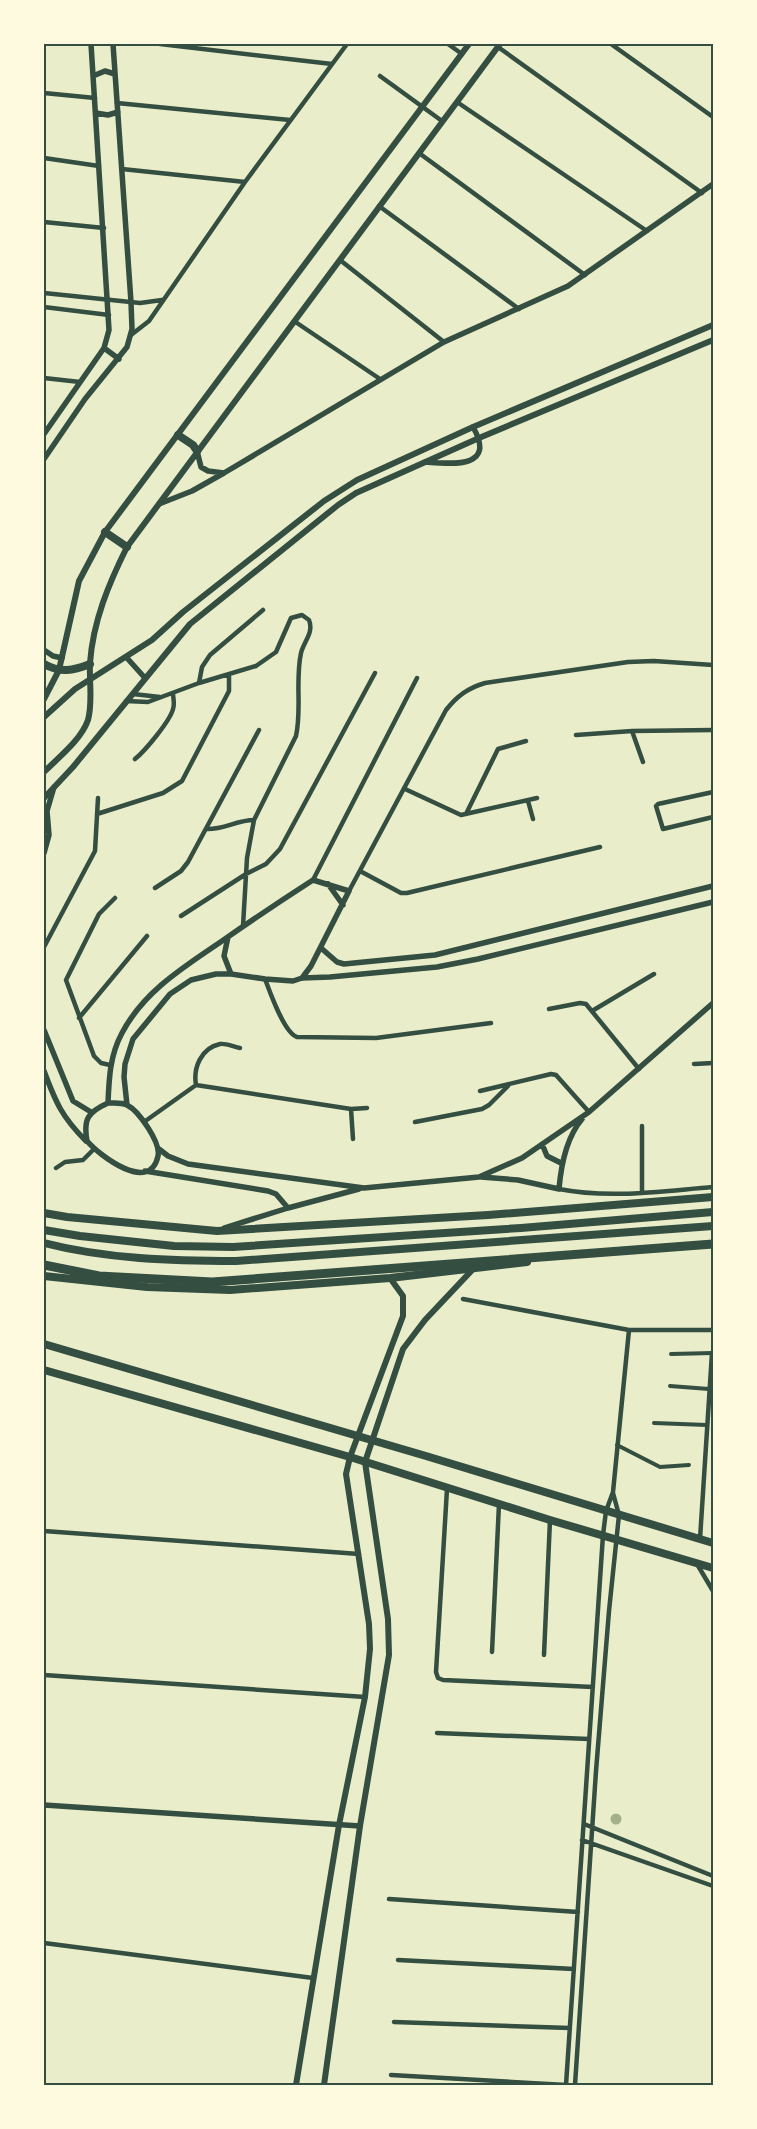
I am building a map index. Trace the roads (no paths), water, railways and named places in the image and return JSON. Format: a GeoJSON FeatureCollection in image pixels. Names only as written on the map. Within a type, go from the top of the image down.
{"type":"FeatureCollection","features":[{"type":"Feature","properties":{"kind":"highway"},"geometry":{"type":"LineString","coordinates":[[44,1266],[99,1276],[212,1282],[713,1244]]}},
{"type":"Feature","properties":{"kind":"main road"},"geometry":{"type":"LineString","coordinates":[[44,698],[59,670],[79,581],[105,532],[469,44]]}},
{"type":"Feature","properties":{"kind":"main road"},"geometry":{"type":"LineString","coordinates":[[44,772],[82,732],[88,720],[90,707],[90,664],[99,614],[106,591],[128,547],[197,451],[499,45]]}},
{"type":"Feature","properties":{"kind":"main road"},"geometry":{"type":"LineString","coordinates":[[44,717],[89,679],[126,658],[152,640],[183,612],[332,496],[357,480],[473,427],[713,325]]}},
{"type":"Feature","properties":{"kind":"main road"},"geometry":{"type":"LineString","coordinates":[[44,798],[190,624],[338,505],[356,493],[424,462],[713,340]]}},
{"type":"Feature","properties":{"kind":"main road"},"geometry":{"type":"LineString","coordinates":[[178,435],[193,445],[197,451]]}},
{"type":"Feature","properties":{"kind":"main road"},"geometry":{"type":"LineString","coordinates":[[105,532],[128,547]]}},
{"type":"Feature","properties":{"kind":"main road"},"geometry":{"type":"LineString","coordinates":[[44,664],[59,670],[72,671],[90,664]]}},
{"type":"Feature","properties":{"kind":"main road"},"geometry":{"type":"LineString","coordinates":[[44,1213],[67,1217],[217,1231],[488,1215],[713,1197]]}},
{"type":"Feature","properties":{"kind":"main road"},"geometry":{"type":"LineString","coordinates":[[44,1230],[80,1236],[174,1246],[232,1247],[521,1228],[713,1212]]}},
{"type":"Feature","properties":{"kind":"main road"},"geometry":{"type":"LineString","coordinates":[[44,1243],[133,1257],[178,1261],[236,1261],[713,1226]]}},
{"type":"Feature","properties":{"kind":"main road"},"geometry":{"type":"LineString","coordinates":[[44,1276],[147,1287],[230,1290],[390,1278],[476,1267],[713,1248]]}},
{"type":"Feature","properties":{"kind":"main road"},"geometry":{"type":"LineString","coordinates":[[324,2085],[360,1826],[388,1655],[389,1637],[365,1462],[403,1349],[425,1320],[476,1267]]}},
{"type":"Feature","properties":{"kind":"main road"},"geometry":{"type":"LineString","coordinates":[[296,2085],[340,1825],[365,1697],[371,1638],[346,1480],[350,1457],[403,1316],[403,1296],[390,1278]]}},
{"type":"Feature","properties":{"kind":"main road"},"geometry":{"type":"LineString","coordinates":[[44,1344],[713,1543]]}},
{"type":"Feature","properties":{"kind":"main road"},"geometry":{"type":"LineString","coordinates":[[44,1370],[350,1457],[550,1520],[713,1568]]}},
{"type":"Feature","properties":{"kind":"street"},"geometry":{"type":"LineString","coordinates":[[44,434],[104,348],[109,330],[110,315],[90,44]]}},
{"type":"Feature","properties":{"kind":"street"},"geometry":{"type":"LineString","coordinates":[[113,44],[132,335]]}},
{"type":"Feature","properties":{"kind":"street"},"geometry":{"type":"LineString","coordinates":[[160,44],[332,64]]}},
{"type":"Feature","properties":{"kind":"street"},"geometry":{"type":"LineString","coordinates":[[44,459],[85,400],[119,359],[132,335],[149,321],[245,182],[347,44]]}},
{"type":"Feature","properties":{"kind":"street"},"geometry":{"type":"LineString","coordinates":[[448,44],[462,54]]}},
{"type":"Feature","properties":{"kind":"street"},"geometry":{"type":"LineString","coordinates":[[610,44],[713,117]]}},
{"type":"Feature","properties":{"kind":"street"},"geometry":{"type":"LineString","coordinates":[[499,45],[702,193]]}},
{"type":"Feature","properties":{"kind":"street"},"geometry":{"type":"LineString","coordinates":[[93,76],[105,71],[115,74]]}},
{"type":"Feature","properties":{"kind":"street"},"geometry":{"type":"LineString","coordinates":[[380,76],[442,121]]}},
{"type":"Feature","properties":{"kind":"street"},"geometry":{"type":"LineString","coordinates":[[44,93],[95,98]]}},
{"type":"Feature","properties":{"kind":"street"},"geometry":{"type":"LineString","coordinates":[[457,102],[647,231]]}},
{"type":"Feature","properties":{"kind":"street"},"geometry":{"type":"LineString","coordinates":[[117,104],[290,120]]}},
{"type":"Feature","properties":{"kind":"street"},"geometry":{"type":"LineString","coordinates":[[96,113],[108,115],[118,112]]}},
{"type":"Feature","properties":{"kind":"street"},"geometry":{"type":"LineString","coordinates":[[419,153],[585,275]]}},
{"type":"Feature","properties":{"kind":"street"},"geometry":{"type":"LineString","coordinates":[[44,158],[99,166]]}},
{"type":"Feature","properties":{"kind":"street"},"geometry":{"type":"LineString","coordinates":[[122,169],[245,182]]}},
{"type":"Feature","properties":{"kind":"street"},"geometry":{"type":"LineString","coordinates":[[159,504],[192,491],[444,342],[554,294],[585,275],[713,184]]}},
{"type":"Feature","properties":{"kind":"street"},"geometry":{"type":"LineString","coordinates":[[380,206],[519,309]]}},
{"type":"Feature","properties":{"kind":"street"},"geometry":{"type":"LineString","coordinates":[[44,222],[104,228]]}},
{"type":"Feature","properties":{"kind":"street"},"geometry":{"type":"LineString","coordinates":[[340,260],[444,342]]}},
{"type":"Feature","properties":{"kind":"street"},"geometry":{"type":"LineString","coordinates":[[44,293],[109,302],[147,304],[162,300]]}},
{"type":"Feature","properties":{"kind":"street"},"geometry":{"type":"LineString","coordinates":[[44,307],[110,315]]}},
{"type":"Feature","properties":{"kind":"street"},"geometry":{"type":"LineString","coordinates":[[294,321],[380,379]]}},
{"type":"Feature","properties":{"kind":"street"},"geometry":{"type":"LineString","coordinates":[[104,348],[119,359]]}},
{"type":"Feature","properties":{"kind":"street"},"geometry":{"type":"LineString","coordinates":[[44,378],[80,382]]}},
{"type":"Feature","properties":{"kind":"street"},"geometry":{"type":"LineString","coordinates":[[424,462],[454,465],[473,460],[478,454],[480,444],[473,427]]}},
{"type":"Feature","properties":{"kind":"street"},"geometry":{"type":"LineString","coordinates":[[197,451],[201,467],[208,471],[224,472]]}},
{"type":"Feature","properties":{"kind":"street"},"geometry":{"type":"LineString","coordinates":[[199,684],[202,667],[210,654],[263,610]]}},
{"type":"Feature","properties":{"kind":"street"},"geometry":{"type":"LineString","coordinates":[[126,701],[148,702],[256,666],[270,658],[280,644],[291,618],[302,615],[309,620],[310,632],[301,656],[299,716],[296,736],[254,820],[246,874],[242,926]]}},
{"type":"Feature","properties":{"kind":"street"},"geometry":{"type":"LineString","coordinates":[[44,650],[53,656],[62,658]]}},
{"type":"Feature","properties":{"kind":"street"},"geometry":{"type":"LineString","coordinates":[[126,658],[145,678]]}},
{"type":"Feature","properties":{"kind":"street"},"geometry":{"type":"LineString","coordinates":[[302,978],[311,966],[446,710],[454,700],[474,686],[485,683],[628,662],[654,661],[713,665]]}},
{"type":"Feature","properties":{"kind":"street"},"geometry":{"type":"LineString","coordinates":[[181,916],[246,874],[266,864],[280,850],[375,673]]}},
{"type":"Feature","properties":{"kind":"street"},"geometry":{"type":"LineString","coordinates":[[97,814],[163,793],[182,781],[229,691],[230,674]]}},
{"type":"Feature","properties":{"kind":"street"},"geometry":{"type":"LineString","coordinates":[[108,1103],[110,1065],[122,1032],[157,987],[242,926],[313,880],[417,678]]}},
{"type":"Feature","properties":{"kind":"street"},"geometry":{"type":"LineString","coordinates":[[135,759],[150,744],[172,713],[174,704],[172,693]]}},
{"type":"Feature","properties":{"kind":"street"},"geometry":{"type":"LineString","coordinates":[[132,694],[161,697]]}},
{"type":"Feature","properties":{"kind":"street"},"geometry":{"type":"LineString","coordinates":[[155,888],[185,867],[259,730]]}},
{"type":"Feature","properties":{"kind":"street"},"geometry":{"type":"LineString","coordinates":[[576,735],[632,731],[713,730]]}},
{"type":"Feature","properties":{"kind":"street"},"geometry":{"type":"LineString","coordinates":[[632,731],[643,762]]}},
{"type":"Feature","properties":{"kind":"street"},"geometry":{"type":"LineString","coordinates":[[466,814],[495,753],[501,747],[526,741]]}},
{"type":"Feature","properties":{"kind":"street"},"geometry":{"type":"LineString","coordinates":[[44,853],[49,835],[45,822],[54,787]]}},
{"type":"Feature","properties":{"kind":"street"},"geometry":{"type":"LineString","coordinates":[[405,789],[455,813],[466,814],[537,798]]}},
{"type":"Feature","properties":{"kind":"street"},"geometry":{"type":"LineString","coordinates":[[713,792],[656,806],[663,829],[713,817]]}},
{"type":"Feature","properties":{"kind":"street"},"geometry":{"type":"LineString","coordinates":[[44,947],[95,851],[98,798]]}},
{"type":"Feature","properties":{"kind":"street"},"geometry":{"type":"LineString","coordinates":[[528,801],[533,819]]}},
{"type":"Feature","properties":{"kind":"street"},"geometry":{"type":"LineString","coordinates":[[206,829],[220,828],[239,821],[254,820]]}},
{"type":"Feature","properties":{"kind":"street"},"geometry":{"type":"LineString","coordinates":[[360,871],[401,893],[407,893],[600,847]]}},
{"type":"Feature","properties":{"kind":"street"},"geometry":{"type":"LineString","coordinates":[[313,880],[350,891]]}},
{"type":"Feature","properties":{"kind":"street"},"geometry":{"type":"LineString","coordinates":[[328,884],[343,905]]}},
{"type":"Feature","properties":{"kind":"street"},"geometry":{"type":"LineString","coordinates":[[320,948],[337,962],[344,964],[435,955],[713,886]]}},
{"type":"Feature","properties":{"kind":"street"},"geometry":{"type":"LineString","coordinates":[[110,1065],[101,1063],[94,1056],[79,1018],[66,976],[99,914],[115,898]]}},
{"type":"Feature","properties":{"kind":"street"},"geometry":{"type":"LineString","coordinates":[[127,1105],[124,1077],[125,1064],[133,1039],[162,1002],[179,987],[202,976],[231,974],[293,981],[302,978],[398,971],[478,960],[713,902]]}},
{"type":"Feature","properties":{"kind":"street"},"geometry":{"type":"LineString","coordinates":[[79,1018],[148,936]]}},
{"type":"Feature","properties":{"kind":"street"},"geometry":{"type":"LineString","coordinates":[[228,937],[224,956],[231,974]]}},
{"type":"Feature","properties":{"kind":"street"},"geometry":{"type":"LineString","coordinates":[[592,1011],[654,974]]}},
{"type":"Feature","properties":{"kind":"street"},"geometry":{"type":"LineString","coordinates":[[265,979],[273,1000],[291,1034],[297,1037],[376,1038],[491,1023]]}},
{"type":"Feature","properties":{"kind":"street"},"geometry":{"type":"LineString","coordinates":[[549,1009],[583,1003],[592,1011],[639,1069]]}},
{"type":"Feature","properties":{"kind":"street"},"geometry":{"type":"LineString","coordinates":[[479,1177],[522,1158],[588,1112],[713,1003]]}},
{"type":"Feature","properties":{"kind":"street"},"geometry":{"type":"LineString","coordinates":[[44,1030],[73,1102],[92,1112]]}},
{"type":"Feature","properties":{"kind":"street"},"geometry":{"type":"LineString","coordinates":[[196,1085],[196,1066],[209,1050],[220,1044],[240,1048]]}},
{"type":"Feature","properties":{"kind":"street"},"geometry":{"type":"LineString","coordinates":[[694,1064],[713,1063]]}},
{"type":"Feature","properties":{"kind":"street"},"geometry":{"type":"LineString","coordinates":[[44,1071],[61,1112],[68,1123],[94,1149],[123,1168],[137,1172],[145,1171],[268,1191],[281,1199],[288,1208]]}},
{"type":"Feature","properties":{"kind":"street"},"geometry":{"type":"LineString","coordinates":[[480,1091],[546,1075],[556,1075],[588,1112]]}},
{"type":"Feature","properties":{"kind":"street"},"geometry":{"type":"LineString","coordinates":[[144,1122],[196,1085],[351,1109],[367,1108]]}},
{"type":"Feature","properties":{"kind":"street"},"geometry":{"type":"LineString","coordinates":[[415,1122],[482,1108],[489,1105],[509,1085]]}},
{"type":"Feature","properties":{"kind":"street"},"geometry":{"type":"LineString","coordinates":[[87,1141],[86,1124],[92,1112],[108,1103],[127,1105],[138,1113],[159,1149],[168,1156],[188,1164],[364,1188]]}},
{"type":"Feature","properties":{"kind":"street"},"geometry":{"type":"LineString","coordinates":[[351,1109],[353,1139]]}},
{"type":"Feature","properties":{"kind":"street"},"geometry":{"type":"LineString","coordinates":[[559,1189],[562,1163],[574,1132],[588,1112]]}},
{"type":"Feature","properties":{"kind":"street"},"geometry":{"type":"LineString","coordinates":[[642,1126],[642,1193]]}},
{"type":"Feature","properties":{"kind":"street"},"geometry":{"type":"LineString","coordinates":[[542,1144],[548,1156],[562,1163]]}},
{"type":"Feature","properties":{"kind":"street"},"geometry":{"type":"LineString","coordinates":[[56,1168],[65,1162],[84,1160],[94,1149]]}},
{"type":"Feature","properties":{"kind":"street"},"geometry":{"type":"LineString","coordinates":[[145,1171],[155,1164],[159,1149]]}},
{"type":"Feature","properties":{"kind":"street"},"geometry":{"type":"LineString","coordinates":[[217,1231],[288,1208],[364,1188],[479,1177],[518,1180],[582,1193],[642,1193],[713,1187]]}},
{"type":"Feature","properties":{"kind":"street"},"geometry":{"type":"LineString","coordinates":[[463,1299],[629,1330],[713,1330]]}},
{"type":"Feature","properties":{"kind":"street"},"geometry":{"type":"LineString","coordinates":[[391,2075],[566,2085],[603,1535],[606,1511],[613,1492],[629,1330]]}},
{"type":"Feature","properties":{"kind":"street"},"geometry":{"type":"LineString","coordinates":[[671,1354],[712,1353],[700,1539]]}},
{"type":"Feature","properties":{"kind":"street"},"geometry":{"type":"LineString","coordinates":[[670,1386],[709,1389]]}},
{"type":"Feature","properties":{"kind":"street"},"geometry":{"type":"LineString","coordinates":[[654,1423],[707,1425]]}},
{"type":"Feature","properties":{"kind":"street"},"geometry":{"type":"LineString","coordinates":[[706,1438],[713,1438]]}},
{"type":"Feature","properties":{"kind":"street"},"geometry":{"type":"LineString","coordinates":[[617,1445],[660,1467],[689,1465]]}},
{"type":"Feature","properties":{"kind":"street"},"geometry":{"type":"LineString","coordinates":[[447,1488],[436,1672],[438,1678],[443,1680],[593,1687]]}},
{"type":"Feature","properties":{"kind":"street"},"geometry":{"type":"LineString","coordinates":[[575,2085],[596,1771],[619,1515],[613,1492]]}},
{"type":"Feature","properties":{"kind":"street"},"geometry":{"type":"LineString","coordinates":[[492,1652],[499,1503]]}},
{"type":"Feature","properties":{"kind":"street"},"geometry":{"type":"LineString","coordinates":[[544,1655],[550,1520]]}},
{"type":"Feature","properties":{"kind":"street"},"geometry":{"type":"LineString","coordinates":[[44,1531],[359,1554]]}},
{"type":"Feature","properties":{"kind":"street"},"geometry":{"type":"LineString","coordinates":[[696,1563],[713,1591]]}},
{"type":"Feature","properties":{"kind":"street"},"geometry":{"type":"LineString","coordinates":[[44,1674],[365,1697]]}},
{"type":"Feature","properties":{"kind":"street"},"geometry":{"type":"LineString","coordinates":[[437,1734],[589,1739]]}},
{"type":"Feature","properties":{"kind":"street"},"geometry":{"type":"LineString","coordinates":[[44,1805],[360,1826]]}},
{"type":"Feature","properties":{"kind":"street"},"geometry":{"type":"LineString","coordinates":[[584,1824],[713,1876]]}},
{"type":"Feature","properties":{"kind":"street"},"geometry":{"type":"LineString","coordinates":[[582,1840],[713,1886]]}},
{"type":"Feature","properties":{"kind":"street"},"geometry":{"type":"LineString","coordinates":[[389,1899],[578,1912]]}},
{"type":"Feature","properties":{"kind":"street"},"geometry":{"type":"LineString","coordinates":[[44,1943],[313,1978]]}},
{"type":"Feature","properties":{"kind":"street"},"geometry":{"type":"LineString","coordinates":[[398,1960],[574,1969]]}},
{"type":"Feature","properties":{"kind":"street"},"geometry":{"type":"LineString","coordinates":[[394,2022],[570,2028]]}}]}
